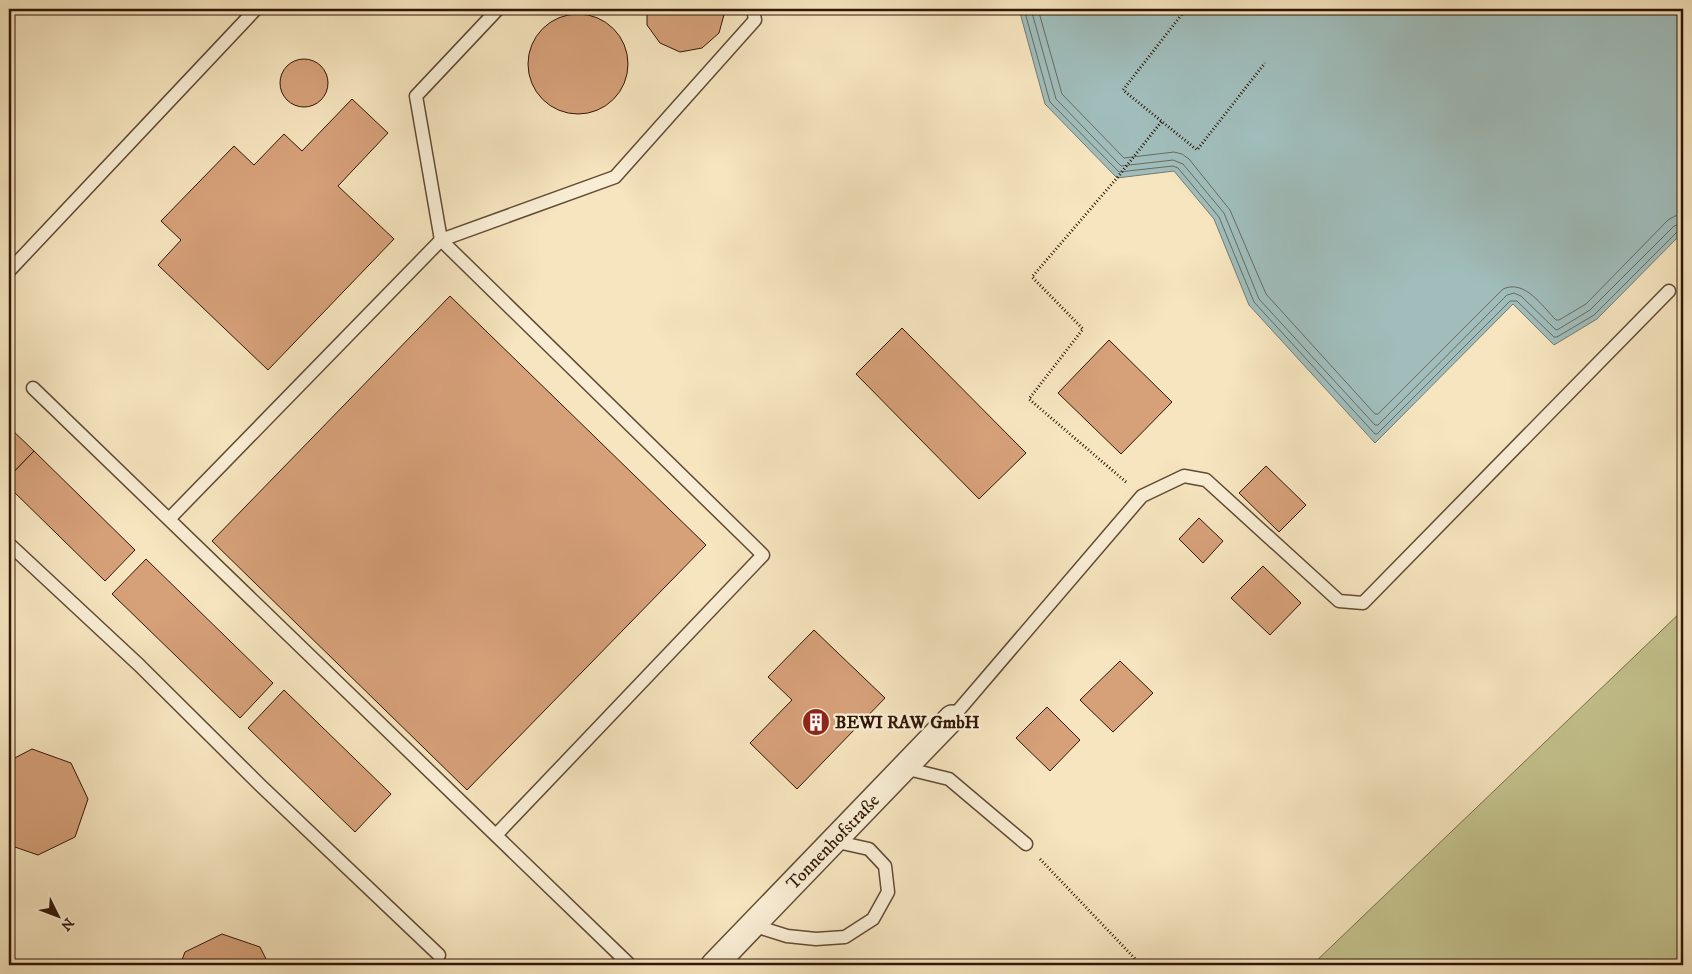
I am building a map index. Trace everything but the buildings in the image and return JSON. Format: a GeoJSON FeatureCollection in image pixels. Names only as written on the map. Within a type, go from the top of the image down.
{"type":"FeatureCollection","features":[{"type":"Feature","properties":{"kind":"street","name":"Tonnenhofstraße"},"geometry":{"type":"LineString","coordinates":[[714,965],[952,718]]}},
{"type":"Feature","properties":{"kind":"lane"},"geometry":{"type":"LineString","coordinates":[[9,272],[256,9]]}},
{"type":"Feature","properties":{"kind":"lane"},"geometry":{"type":"LineString","coordinates":[[496,836],[763,555],[441,240],[416,96],[498,9]]}},
{"type":"Feature","properties":{"kind":"lane"},"geometry":{"type":"LineString","coordinates":[[169,519],[441,240],[615,177],[755,20],[753,9]]}},
{"type":"Feature","properties":{"kind":"lane"},"geometry":{"type":"LineString","coordinates":[[952,718],[1142,496],[1184,476],[1206,480],[1339,600],[1363,603],[1669,291]]}},
{"type":"Feature","properties":{"kind":"lane"},"geometry":{"type":"LineString","coordinates":[[33,388],[630,965]]}},
{"type":"Feature","properties":{"kind":"lane"},"geometry":{"type":"LineString","coordinates":[[9,544],[139,665],[260,785],[439,955]]}},
{"type":"Feature","properties":{"kind":"lane"},"geometry":{"type":"LineString","coordinates":[[904,768],[949,779],[1026,844]]}},
{"type":"Feature","properties":{"kind":"lane"},"geometry":{"type":"LineString","coordinates":[[752,925],[787,936],[816,939],[845,937],[872,919],[888,892],[885,866],[869,849],[833,841]]}},
{"type":"Feature","properties":{"kind":"path"},"geometry":{"type":"LineString","coordinates":[[1186,9],[1123,90],[1197,150],[1265,63]]}},
{"type":"Feature","properties":{"kind":"path"},"geometry":{"type":"LineString","coordinates":[[1142,496],[1029,399],[1084,329],[1032,277],[1117,178],[1162,122]]}},
{"type":"Feature","properties":{"kind":"path"},"geometry":{"type":"LineString","coordinates":[[1026,844],[1141,965]]}},
{"type":"Feature","properties":{"kind":"shaded area"},"geometry":{"type":"Polygon","coordinates":[[[1683,610],[1683,965],[1312,965],[1683,610]]]}},
{"type":"Feature","properties":{"kind":"water"},"geometry":{"type":"Polygon","coordinates":[[[1019,9],[1683,9],[1683,232],[1597,319],[1554,345],[1513,304],[1375,443],[1249,305],[1214,219],[1174,171],[1117,178],[1045,104],[1019,9]]]}},
{"type":"Feature","properties":{"kind":"place","name":"BEWI RAW GmbH"},"geometry":{"type":"Point","coordinates":[816,722]}}]}
